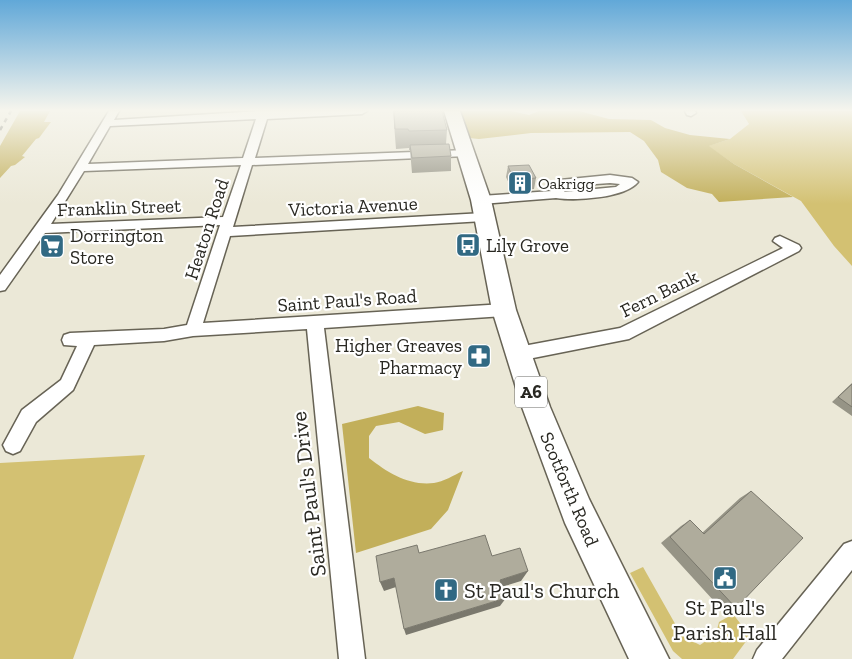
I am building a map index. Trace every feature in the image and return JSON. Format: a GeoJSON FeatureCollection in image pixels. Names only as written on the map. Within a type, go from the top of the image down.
{"type":"FeatureCollection","features":[{"type":"Feature","properties":{"kind":"main road","name":"Scotforth Road"},"geometry":{"type":"LineString","coordinates":[[463,142],[482,208],[504,310],[540,416],[577,511],[649,659]]}},
{"type":"Feature","properties":{"kind":"street"},"geometry":{"type":"LineString","coordinates":[[0,286],[42,229],[96,142]]}},
{"type":"Feature","properties":{"kind":"street","name":"Heaton Road"},"geometry":{"type":"LineString","coordinates":[[193,330],[255,142]]}},
{"type":"Feature","properties":{"kind":"street"},"geometry":{"type":"LineString","coordinates":[[81,168],[467,153]]}},
{"type":"Feature","properties":{"kind":"street"},"geometry":{"type":"LineString","coordinates":[[482,208],[556,194],[568,196],[619,190],[632,182],[610,179],[564,183],[556,194]]}},
{"type":"Feature","properties":{"kind":"street","name":"Victoria Avenue"},"geometry":{"type":"LineString","coordinates":[[227,227],[482,208]]}},
{"type":"Feature","properties":{"kind":"street","name":"Franklin Street"},"geometry":{"type":"LineString","coordinates":[[42,229],[227,227]]}},
{"type":"Feature","properties":{"kind":"street","name":"Fern Bank"},"geometry":{"type":"LineString","coordinates":[[518,354],[623,334],[794,248],[780,241]]}},
{"type":"Feature","properties":{"kind":"street","name":"Saint Paul's Road"},"geometry":{"type":"LineString","coordinates":[[70,340],[504,310]]}},
{"type":"Feature","properties":{"kind":"street","name":"Saint Paul's Drive"},"geometry":{"type":"LineString","coordinates":[[316,323],[315,331],[325,429],[352,659]]}},
{"type":"Feature","properties":{"kind":"street"},"geometry":{"type":"LineString","coordinates":[[13,446],[29,416],[67,385],[90,339]]}},
{"type":"Feature","properties":{"kind":"street"},"geometry":{"type":"LineString","coordinates":[[766,659],[852,552]]}},
{"type":"Feature","properties":{"kind":"shaded area"},"geometry":{"type":"Polygon","coordinates":[[[2,142],[34,142],[22,156],[25,157],[11,166],[0,178],[0,146],[2,142]]]}},
{"type":"Feature","properties":{"kind":"shaded area"},"geometry":{"type":"Polygon","coordinates":[[[645,142],[722,142],[709,146],[734,164],[793,197],[719,202],[712,194],[687,188],[661,172],[658,160],[645,142]]]}},
{"type":"Feature","properties":{"kind":"shaded area"},"geometry":{"type":"Polygon","coordinates":[[[721,142],[852,142],[852,266],[834,246],[801,201],[734,164],[708,146],[721,142]]]}},
{"type":"Feature","properties":{"kind":"shaded area"},"geometry":{"type":"Polygon","coordinates":[[[418,406],[444,413],[443,430],[425,434],[399,422],[376,426],[369,436],[369,458],[391,473],[416,482],[437,482],[463,471],[448,510],[431,529],[356,553],[342,424],[418,406]]]}},
{"type":"Feature","properties":{"kind":"shaded area"},"geometry":{"type":"Polygon","coordinates":[[[145,455],[73,659],[0,659],[0,463],[145,455]]]}},
{"type":"Feature","properties":{"kind":"shaded area"},"geometry":{"type":"Polygon","coordinates":[[[643,567],[682,636],[700,645],[712,636],[719,622],[733,614],[750,636],[733,659],[682,659],[673,651],[630,573],[643,567]]]}},
{"type":"Feature","properties":{"kind":"building"},"geometry":{"type":"Polygon","coordinates":[[[449,144],[451,156],[412,158],[410,145],[449,144]]]}},
{"type":"Feature","properties":{"kind":"building"},"geometry":{"type":"Polygon","coordinates":[[[529,165],[536,178],[514,180],[508,166],[529,165]]]}},
{"type":"Feature","properties":{"kind":"building"},"geometry":{"type":"Polygon","coordinates":[[[852,384],[852,407],[838,397],[852,384]]]}},
{"type":"Feature","properties":{"kind":"building","name":"St Paul's Parish Hall"},"geometry":{"type":"Polygon","coordinates":[[[751,491],[803,538],[736,608],[670,537],[690,520],[704,534],[751,491]]]}},
{"type":"Feature","properties":{"kind":"building","name":"St Paul's Church"},"geometry":{"type":"Polygon","coordinates":[[[485,535],[492,556],[520,548],[528,571],[500,580],[506,598],[404,629],[394,578],[380,582],[376,556],[417,545],[419,553],[485,535]]]}},
{"type":"Feature","properties":{"kind":"place","name":"Oakrigg"},"geometry":{"type":"Point","coordinates":[520,183]}},
{"type":"Feature","properties":{"kind":"place","name":"Lily Grove"},"geometry":{"type":"Point","coordinates":[468,245]}},
{"type":"Feature","properties":{"kind":"place","name":"Dorrington Store"},"geometry":{"type":"Point","coordinates":[52,246]}},
{"type":"Feature","properties":{"kind":"place","name":"Higher Greaves Pharmacy"},"geometry":{"type":"Point","coordinates":[479,356]}},
{"type":"Feature","properties":{"kind":"place","name":"St Paul's Parish Hall"},"geometry":{"type":"Point","coordinates":[725,578]}},
{"type":"Feature","properties":{"kind":"place","name":"St Paul's Church"},"geometry":{"type":"Point","coordinates":[446,590]}}]}
